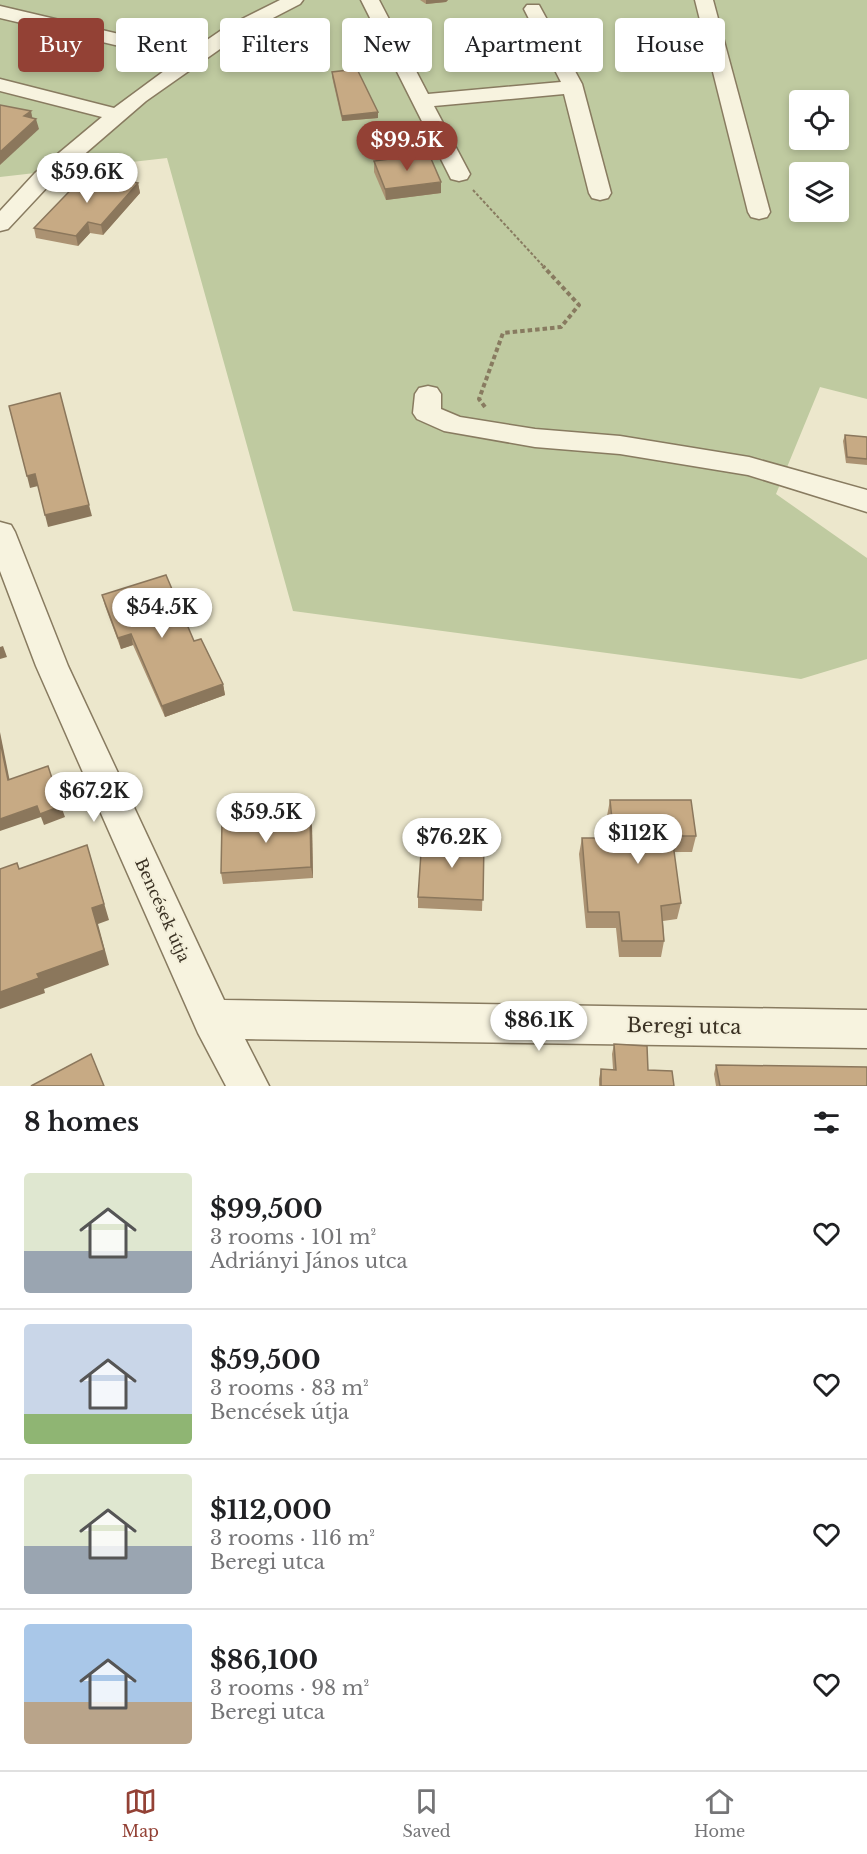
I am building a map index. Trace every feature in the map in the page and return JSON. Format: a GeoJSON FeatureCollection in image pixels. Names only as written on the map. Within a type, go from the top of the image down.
{"type":"FeatureCollection","features":[{"type":"Feature","properties":{"kind":"street"},"geometry":{"type":"LineString","coordinates":[[208,48],[233,31],[294,0]]}},
{"type":"Feature","properties":{"kind":"street"},"geometry":{"type":"LineString","coordinates":[[370,0],[459,174]]}},
{"type":"Feature","properties":{"kind":"street"},"geometry":{"type":"LineString","coordinates":[[704,0],[759,212]]}},
{"type":"Feature","properties":{"kind":"street"},"geometry":{"type":"LineString","coordinates":[[533,9],[572,87],[600,193]]}},
{"type":"Feature","properties":{"kind":"street"},"geometry":{"type":"LineString","coordinates":[[0,12],[116,40]]}},
{"type":"Feature","properties":{"kind":"street"},"geometry":{"type":"LineString","coordinates":[[0,224],[43,178],[139,97],[174,72]]}},
{"type":"Feature","properties":{"kind":"street"},"geometry":{"type":"LineString","coordinates":[[0,86],[117,115]]}},
{"type":"Feature","properties":{"kind":"street"},"geometry":{"type":"LineString","coordinates":[[422,101],[572,87]]}},
{"type":"Feature","properties":{"kind":"street"},"geometry":{"type":"LineString","coordinates":[[428,394],[427,413],[454,425],[503,433],[620,445],[749,466],[857,497],[867,502]]}},
{"type":"Feature","properties":{"kind":"street","name":"Bencések útja"},"geometry":{"type":"LineString","coordinates":[[0,532],[52,666],[212,1018],[248,1086]]}},
{"type":"Feature","properties":{"kind":"street","name":"Beregi utca"},"geometry":{"type":"LineString","coordinates":[[212,1018],[867,1029]]}},
{"type":"Feature","properties":{"kind":"path"},"geometry":{"type":"LineString","coordinates":[[459,174],[579,306],[561,327],[503,333],[478,399],[503,433]]}},
{"type":"Feature","properties":{"kind":"green space"},"geometry":{"type":"Polygon","coordinates":[[[0,0],[867,0],[867,399],[820,387],[776,494],[867,558],[867,659],[801,679],[293,611],[167,158],[0,177],[0,0]]]}},
{"type":"Feature","properties":{"kind":"building"},"geometry":{"type":"Polygon","coordinates":[[[332,72],[358,72],[378,112],[342,116],[332,72]]]}},
{"type":"Feature","properties":{"kind":"building"},"geometry":{"type":"Polygon","coordinates":[[[0,105],[31,111],[24,116],[36,119],[0,152],[0,105]]]}},
{"type":"Feature","properties":{"kind":"building"},"geometry":{"type":"Polygon","coordinates":[[[429,154],[441,182],[385,189],[374,161],[429,154]]]}},
{"type":"Feature","properties":{"kind":"building"},"geometry":{"type":"Polygon","coordinates":[[[88,172],[138,183],[101,225],[88,222],[76,236],[34,228],[88,172]]]}},
{"type":"Feature","properties":{"kind":"building"},"geometry":{"type":"Polygon","coordinates":[[[60,393],[89,505],[45,515],[35,474],[27,476],[9,406],[60,393]]]}},
{"type":"Feature","properties":{"kind":"building"},"geometry":{"type":"Polygon","coordinates":[[[845,435],[867,437],[867,459],[847,457],[845,435]]]}},
{"type":"Feature","properties":{"kind":"building"},"geometry":{"type":"Polygon","coordinates":[[[166,575],[194,641],[201,639],[223,684],[162,706],[131,634],[118,638],[102,595],[166,575]]]}},
{"type":"Feature","properties":{"kind":"building"},"geometry":{"type":"Polygon","coordinates":[[[0,741],[8,780],[48,766],[61,806],[40,814],[37,806],[0,819],[0,741]]]}},
{"type":"Feature","properties":{"kind":"building"},"geometry":{"type":"Polygon","coordinates":[[[610,800],[691,800],[696,836],[672,836],[681,903],[661,906],[664,941],[622,941],[619,912],[588,912],[582,838],[614,838],[610,800]]]}},
{"type":"Feature","properties":{"kind":"building"},"geometry":{"type":"Polygon","coordinates":[[[310,815],[311,867],[221,873],[222,821],[310,815]]]}},
{"type":"Feature","properties":{"kind":"building"},"geometry":{"type":"Polygon","coordinates":[[[422,838],[484,842],[483,900],[418,897],[422,838]]]}},
{"type":"Feature","properties":{"kind":"building"},"geometry":{"type":"Polygon","coordinates":[[[87,845],[104,904],[92,908],[104,950],[37,974],[39,978],[0,992],[0,869],[17,863],[19,869],[87,845]]]}},
{"type":"Feature","properties":{"kind":"building"},"geometry":{"type":"Polygon","coordinates":[[[614,1044],[647,1046],[648,1070],[672,1071],[674,1086],[601,1086],[601,1069],[616,1070],[614,1044]]]}},
{"type":"Feature","properties":{"kind":"building"},"geometry":{"type":"Polygon","coordinates":[[[91,1054],[104,1086],[31,1086],[91,1054]]]}},
{"type":"Feature","properties":{"kind":"building"},"geometry":{"type":"Polygon","coordinates":[[[716,1065],[867,1067],[867,1086],[720,1086],[716,1065]]]}}]}
